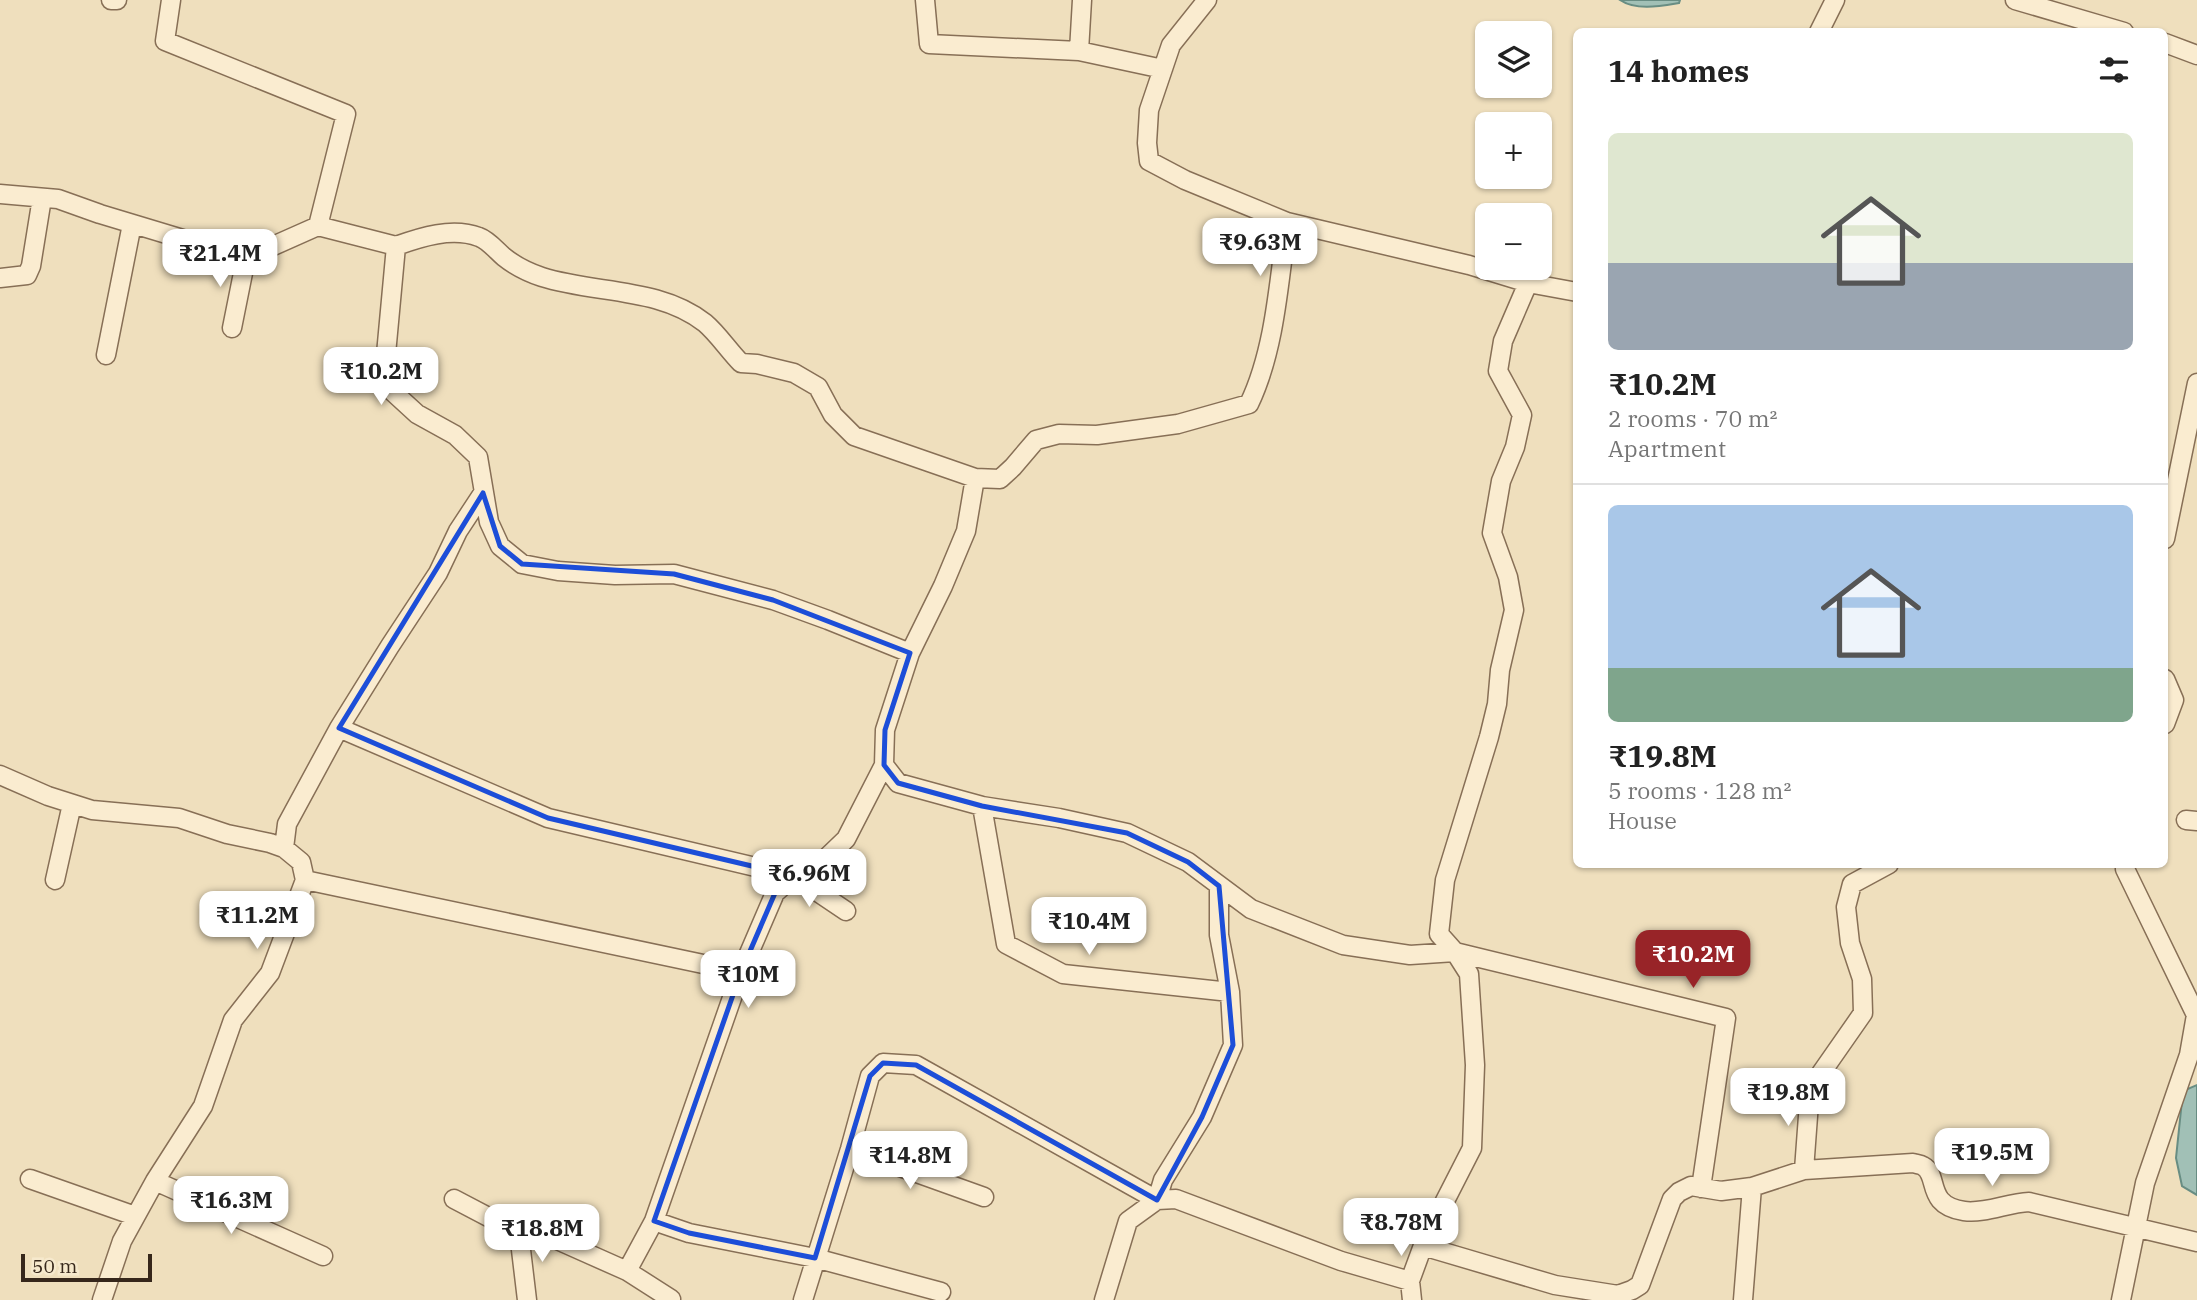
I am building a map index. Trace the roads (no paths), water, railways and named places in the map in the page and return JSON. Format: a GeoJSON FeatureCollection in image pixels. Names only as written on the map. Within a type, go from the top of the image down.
{"type":"FeatureCollection","features":[{"type":"Feature","properties":{"kind":"street"},"geometry":{"type":"LineString","coordinates":[[111,0],[117,0]]}},
{"type":"Feature","properties":{"kind":"street"},"geometry":{"type":"LineString","coordinates":[[171,0],[165,41],[346,114],[318,226]]}},
{"type":"Feature","properties":{"kind":"street"},"geometry":{"type":"LineString","coordinates":[[925,0],[929,44],[1079,51],[1163,69]]}},
{"type":"Feature","properties":{"kind":"street"},"geometry":{"type":"LineString","coordinates":[[1079,51],[1082,0]]}},
{"type":"Feature","properties":{"kind":"street"},"geometry":{"type":"LineString","coordinates":[[1208,0],[1171,45],[1149,110],[1149,161],[1185,180],[1287,222],[1469,265],[1528,283],[1573,291]]}},
{"type":"Feature","properties":{"kind":"street"},"geometry":{"type":"LineString","coordinates":[[1821,28],[1835,0]]}},
{"type":"Feature","properties":{"kind":"street"},"geometry":{"type":"LineString","coordinates":[[2015,0],[2110,28]]}},
{"type":"Feature","properties":{"kind":"street"},"geometry":{"type":"LineString","coordinates":[[2168,44],[2197,55]]}},
{"type":"Feature","properties":{"kind":"street"},"geometry":{"type":"LineString","coordinates":[[0,194],[58,199],[246,258],[318,226],[396,246],[423,236],[450,233],[480,237],[508,260],[540,276],[679,306],[707,325],[741,363],[794,373],[818,387],[833,415],[854,436],[975,478],[1000,479],[1036,440],[1059,434],[1097,435],[1178,424],[1249,404],[1259,383],[1275,311],[1287,222]]}},
{"type":"Feature","properties":{"kind":"street"},"geometry":{"type":"LineString","coordinates":[[0,278],[27,275],[32,266],[42,198]]}},
{"type":"Feature","properties":{"kind":"street"},"geometry":{"type":"LineString","coordinates":[[106,355],[132,224]]}},
{"type":"Feature","properties":{"kind":"street"},"geometry":{"type":"LineString","coordinates":[[396,246],[385,365],[393,392],[417,414],[455,435],[478,457],[489,522],[500,546],[522,564],[558,571],[674,574],[773,600],[910,653]]}},
{"type":"Feature","properties":{"kind":"street"},"geometry":{"type":"LineString","coordinates":[[232,328],[246,258]]}},
{"type":"Feature","properties":{"kind":"street"},"geometry":{"type":"LineString","coordinates":[[1412,1300],[1410,1281],[1423,1246],[1472,1148],[1475,1065],[1469,974],[1439,934],[1445,880],[1489,737],[1497,704],[1500,670],[1514,610],[1508,577],[1492,533],[1501,481],[1515,446],[1522,415],[1498,371],[1503,341],[1528,283]]}},
{"type":"Feature","properties":{"kind":"street"},"geometry":{"type":"LineString","coordinates":[[2168,524],[2197,383]]}},
{"type":"Feature","properties":{"kind":"street"},"geometry":{"type":"LineString","coordinates":[[627,1270],[654,1221],[741,971],[775,893],[794,876],[820,864],[846,839],[884,765],[885,730],[910,653],[966,531],[975,478]]}},
{"type":"Feature","properties":{"kind":"street"},"geometry":{"type":"LineString","coordinates":[[285,848],[287,824],[340,728],[438,573],[457,531],[483,493]]}},
{"type":"Feature","properties":{"kind":"street"},"geometry":{"type":"LineString","coordinates":[[2168,686],[2174,700],[2168,716]]}},
{"type":"Feature","properties":{"kind":"street"},"geometry":{"type":"LineString","coordinates":[[340,728],[548,818],[794,876],[846,911]]}},
{"type":"Feature","properties":{"kind":"street"},"geometry":{"type":"LineString","coordinates":[[884,765],[898,783],[982,806],[1127,832],[1188,862],[1251,909],[1343,945],[1410,955],[1455,952],[1726,1018],[1700,1188]]}},
{"type":"Feature","properties":{"kind":"street"},"geometry":{"type":"LineString","coordinates":[[0,775],[92,810],[179,818],[226,834],[285,848],[301,862],[305,880],[270,973],[233,1020],[203,1106],[135,1216],[122,1241],[102,1300]]}},
{"type":"Feature","properties":{"kind":"street"},"geometry":{"type":"LineString","coordinates":[[55,880],[72,804]]}},
{"type":"Feature","properties":{"kind":"street"},"geometry":{"type":"LineString","coordinates":[[982,806],[1006,944],[1063,974],[1230,992]]}},
{"type":"Feature","properties":{"kind":"street"},"geometry":{"type":"LineString","coordinates":[[1804,1170],[1810,1089],[1863,1013],[1862,979],[1850,943],[1846,907],[1852,884],[1882,868]]}},
{"type":"Feature","properties":{"kind":"street"},"geometry":{"type":"LineString","coordinates":[[2121,1300],[2145,1183],[2189,1055],[2196,1015],[2125,868]]}},
{"type":"Feature","properties":{"kind":"street"},"geometry":{"type":"LineString","coordinates":[[305,880],[741,971]]}},
{"type":"Feature","properties":{"kind":"street"},"geometry":{"type":"LineString","coordinates":[[1104,1300],[1128,1221],[1157,1200],[1163,1180],[1202,1117],[1233,1045],[1230,992],[1219,935],[1219,886]]}},
{"type":"Feature","properties":{"kind":"street"},"geometry":{"type":"LineString","coordinates":[[803,1300],[870,1076],[883,1063],[916,1065],[1157,1200],[1176,1199],[1341,1261],[1410,1281]]}},
{"type":"Feature","properties":{"kind":"street"},"geometry":{"type":"LineString","coordinates":[[850,1149],[984,1198]]}},
{"type":"Feature","properties":{"kind":"street"},"geometry":{"type":"LineString","coordinates":[[1423,1246],[1555,1285],[1618,1295],[1640,1285],[1672,1199],[1690,1186],[1721,1191],[1752,1187],[1804,1170],[1913,1163],[1924,1166],[1930,1173],[1935,1193],[1945,1205],[1961,1210],[1976,1212],[2029,1202],[2197,1242]]}},
{"type":"Feature","properties":{"kind":"street"},"geometry":{"type":"LineString","coordinates":[[30,1179],[135,1216]]}},
{"type":"Feature","properties":{"kind":"street"},"geometry":{"type":"LineString","coordinates":[[155,1181],[323,1256]]}},
{"type":"Feature","properties":{"kind":"street"},"geometry":{"type":"LineString","coordinates":[[1743,1300],[1752,1187]]}},
{"type":"Feature","properties":{"kind":"street"},"geometry":{"type":"LineString","coordinates":[[454,1199],[519,1233],[555,1239],[627,1270],[671,1300]]}},
{"type":"Feature","properties":{"kind":"street"},"geometry":{"type":"LineString","coordinates":[[654,1221],[689,1233],[816,1258],[941,1292]]}},
{"type":"Feature","properties":{"kind":"street"},"geometry":{"type":"LineString","coordinates":[[519,1233],[527,1300]]}},
{"type":"Feature","properties":{"kind":"water"},"geometry":{"type":"Polygon","coordinates":[[[1620,0],[1680,0],[1679,3],[1649,7],[1633,6],[1620,0]]]}},
{"type":"Feature","properties":{"kind":"water"},"geometry":{"type":"Polygon","coordinates":[[[2197,1085],[2197,1195],[2182,1186],[2176,1158],[2183,1091],[2197,1085]]]}}]}
